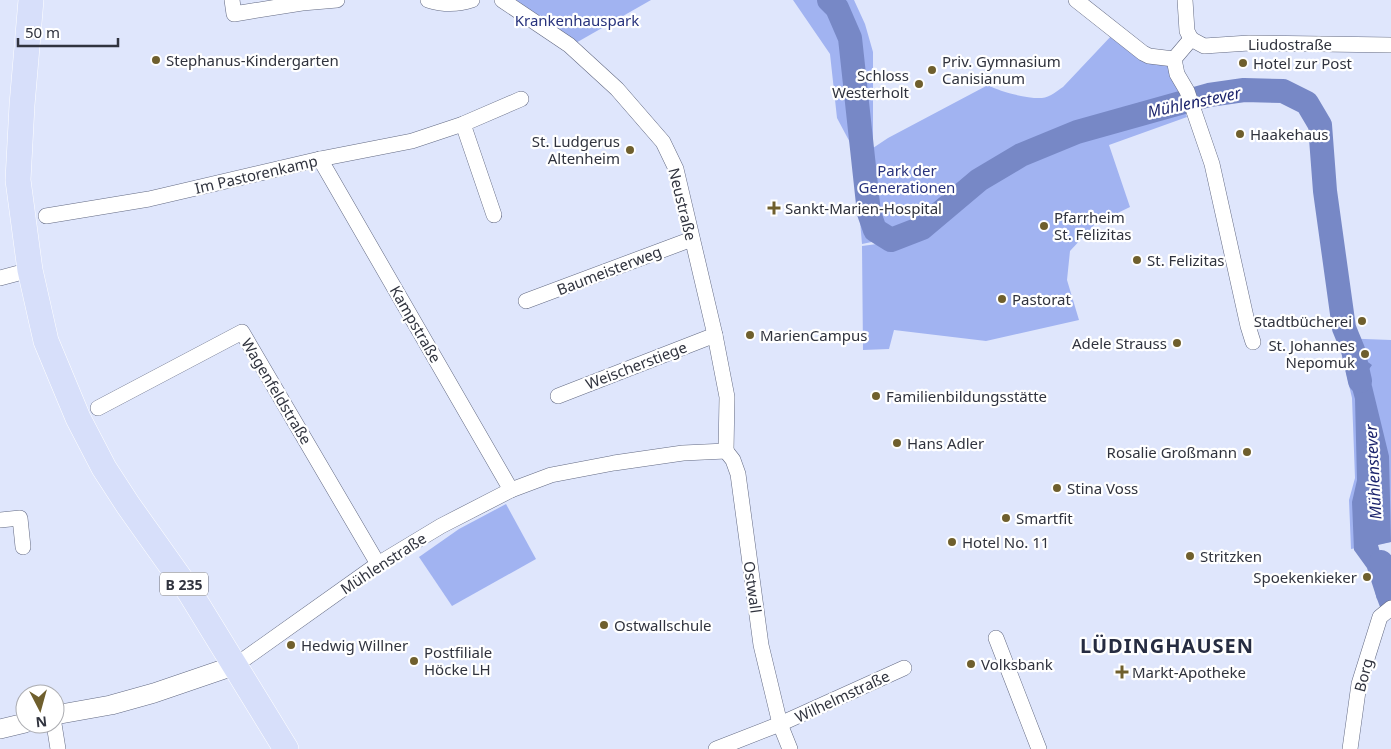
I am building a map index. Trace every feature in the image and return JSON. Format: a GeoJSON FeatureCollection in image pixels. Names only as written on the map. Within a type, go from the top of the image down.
{"type":"FeatureCollection","features":[{"type":"Feature","properties":{"kind":"main road","name":"B 235"},"geometry":{"type":"LineString","coordinates":[[31,0],[18,180],[30,270],[46,341],[78,418],[104,468],[128,506],[189,591],[286,749]]}},
{"type":"Feature","properties":{"kind":"street"},"geometry":{"type":"LineString","coordinates":[[232,0],[234,14],[302,3],[337,0]]}},
{"type":"Feature","properties":{"kind":"street"},"geometry":{"type":"LineString","coordinates":[[428,0],[438,4],[450,5],[472,0]]}},
{"type":"Feature","properties":{"kind":"street","name":"Neustraße"},"geometry":{"type":"LineString","coordinates":[[502,0],[562,40],[578,53],[616,89],[663,142],[676,169],[727,397],[726,451]]}},
{"type":"Feature","properties":{"kind":"street"},"geometry":{"type":"LineString","coordinates":[[1076,0],[1143,53],[1149,56],[1174,59]]}},
{"type":"Feature","properties":{"kind":"street"},"geometry":{"type":"LineString","coordinates":[[1174,59],[1191,40],[1187,31],[1185,0]]}},
{"type":"Feature","properties":{"kind":"street","name":"Liudostraße"},"geometry":{"type":"LineString","coordinates":[[1191,40],[1204,46],[1250,43],[1391,45]]}},
{"type":"Feature","properties":{"kind":"street"},"geometry":{"type":"LineString","coordinates":[[1174,59],[1178,74],[1194,109],[1212,164],[1241,296],[1254,342]]}},
{"type":"Feature","properties":{"kind":"street","name":"Im Pastorenkamp"},"geometry":{"type":"LineString","coordinates":[[46,216],[149,199],[320,159],[412,141],[463,124],[521,99]]}},
{"type":"Feature","properties":{"kind":"street"},"geometry":{"type":"LineString","coordinates":[[463,124],[494,215]]}},
{"type":"Feature","properties":{"kind":"street","name":"Kampstraße"},"geometry":{"type":"LineString","coordinates":[[320,159],[511,490]]}},
{"type":"Feature","properties":{"kind":"street","name":"Baumeisterweg"},"geometry":{"type":"LineString","coordinates":[[526,301],[692,239]]}},
{"type":"Feature","properties":{"kind":"street"},"geometry":{"type":"LineString","coordinates":[[0,278],[30,270]]}},
{"type":"Feature","properties":{"kind":"street","name":"Wagenfeldstraße"},"geometry":{"type":"LineString","coordinates":[[98,408],[242,332],[378,564]]}},
{"type":"Feature","properties":{"kind":"street","name":"Weischerstiege"},"geometry":{"type":"LineString","coordinates":[[558,396],[714,335]]}},
{"type":"Feature","properties":{"kind":"street","name":"Mühlenstraße"},"geometry":{"type":"LineString","coordinates":[[65,713],[111,705],[154,693],[236,665],[378,564],[441,526],[511,490],[551,476],[614,463],[683,453],[726,451]]}},
{"type":"Feature","properties":{"kind":"street","name":"Ostwall"},"geometry":{"type":"LineString","coordinates":[[726,451],[733,460],[738,474],[761,644],[780,724],[790,749]]}},
{"type":"Feature","properties":{"kind":"street"},"geometry":{"type":"LineString","coordinates":[[0,520],[20,518],[23,547]]}},
{"type":"Feature","properties":{"kind":"street","name":"Borg"},"geometry":{"type":"LineString","coordinates":[[1350,749],[1359,684],[1380,617],[1387,611]]}},
{"type":"Feature","properties":{"kind":"street"},"geometry":{"type":"LineString","coordinates":[[996,638],[1039,749]]}},
{"type":"Feature","properties":{"kind":"street","name":"Wilhelmstraße"},"geometry":{"type":"LineString","coordinates":[[780,724],[904,668]]}},
{"type":"Feature","properties":{"kind":"street"},"geometry":{"type":"LineString","coordinates":[[716,749],[780,724]]}},
{"type":"Feature","properties":{"kind":"street"},"geometry":{"type":"LineString","coordinates":[[0,729],[15,725]]}},
{"type":"Feature","properties":{"kind":"street"},"geometry":{"type":"LineString","coordinates":[[56,734],[58,749]]}},
{"type":"Feature","properties":{"kind":"green space","name":"Krankenhauspark"},"geometry":{"type":"Polygon","coordinates":[[[516,0],[651,0],[574,44],[516,0]]]}},
{"type":"Feature","properties":{"kind":"green space","name":"Park der Generationen"},"geometry":{"type":"Polygon","coordinates":[[[793,0],[854,0],[865,24],[873,52],[873,148],[888,138],[988,85],[1022,96],[1042,98],[1051,95],[1063,87],[1113,34],[1167,62],[1181,99],[1076,128],[1020,152],[976,177],[921,224],[891,238],[862,244],[854,150],[837,118],[830,54],[793,0]]]}},
{"type":"Feature","properties":{"kind":"green space"},"geometry":{"type":"Polygon","coordinates":[[[1183,105],[1187,117],[1109,145],[1130,207],[1095,224],[1070,251],[1067,280],[1079,320],[986,341],[894,330],[889,349],[863,350],[862,246],[892,242],[924,231],[981,182],[1025,157],[1079,135],[1183,105]]]}},
{"type":"Feature","properties":{"kind":"green space"},"geometry":{"type":"Polygon","coordinates":[[[1338,338],[1391,340],[1391,542],[1351,549],[1349,500],[1355,478],[1352,398],[1338,338]]]}},
{"type":"Feature","properties":{"kind":"green space"},"geometry":{"type":"Polygon","coordinates":[[[506,504],[536,559],[452,606],[419,557],[459,529],[506,504]]]}},
{"type":"Feature","properties":{"kind":"water"},"geometry":{"type":"Polygon","coordinates":[[[1349,351],[1357,351],[1358,355],[1372,365],[1367,372],[1389,456],[1391,542],[1378,545],[1391,592],[1381,601],[1377,599],[1367,568],[1354,550],[1352,502],[1357,480],[1355,399],[1342,353],[1349,353],[1349,351]]]}},
{"type":"Feature","properties":{"kind":"waterway","name":"Mühlenstever"},"geometry":{"type":"LineString","coordinates":[[829,0],[837,8],[850,38],[869,213],[875,230],[891,240],[922,228],[979,180],[1021,155],[1077,132],[1209,95],[1244,90],[1283,91],[1307,103],[1320,125],[1325,191],[1344,328],[1353,350],[1360,381]]}},
{"type":"Feature","properties":{"kind":"waterway","name":"Mühlenstever"},"geometry":{"type":"LineString","coordinates":[[1381,562],[1391,602]]}},
{"type":"Feature","properties":{"kind":"place","name":"Stephanus-Kindergarten"},"geometry":{"type":"Point","coordinates":[156,60]}},
{"type":"Feature","properties":{"kind":"place","name":"Hotel zur Post"},"geometry":{"type":"Point","coordinates":[1243,63]}},
{"type":"Feature","properties":{"kind":"place","name":"Priv. Gymnasium Canisianum"},"geometry":{"type":"Point","coordinates":[932,70]}},
{"type":"Feature","properties":{"kind":"place","name":"Schloss Westerholt"},"geometry":{"type":"Point","coordinates":[919,84]}},
{"type":"Feature","properties":{"kind":"place","name":"Haakehaus"},"geometry":{"type":"Point","coordinates":[1240,134]}},
{"type":"Feature","properties":{"kind":"place","name":"St. Ludgerus Altenheim"},"geometry":{"type":"Point","coordinates":[630,150]}},
{"type":"Feature","properties":{"kind":"place","name":"Sankt-Marien-Hospital"},"geometry":{"type":"Point","coordinates":[774,208]}},
{"type":"Feature","properties":{"kind":"place","name":"Pfarrheim St. Felizitas"},"geometry":{"type":"Point","coordinates":[1044,226]}},
{"type":"Feature","properties":{"kind":"place","name":"St. Felizitas"},"geometry":{"type":"Point","coordinates":[1137,260]}},
{"type":"Feature","properties":{"kind":"place","name":"Pastorat"},"geometry":{"type":"Point","coordinates":[1002,299]}},
{"type":"Feature","properties":{"kind":"place","name":"Stadtbücherei"},"geometry":{"type":"Point","coordinates":[1362,321]}},
{"type":"Feature","properties":{"kind":"place","name":"MarienCampus"},"geometry":{"type":"Point","coordinates":[750,335]}},
{"type":"Feature","properties":{"kind":"place","name":"Adele Strauss"},"geometry":{"type":"Point","coordinates":[1177,343]}},
{"type":"Feature","properties":{"kind":"place","name":"St. Johannes Nepomuk"},"geometry":{"type":"Point","coordinates":[1365,354]}},
{"type":"Feature","properties":{"kind":"place","name":"Familienbildungsstätte"},"geometry":{"type":"Point","coordinates":[876,396]}},
{"type":"Feature","properties":{"kind":"place","name":"Hans Adler"},"geometry":{"type":"Point","coordinates":[897,443]}},
{"type":"Feature","properties":{"kind":"place","name":"Rosalie Großmann"},"geometry":{"type":"Point","coordinates":[1247,452]}},
{"type":"Feature","properties":{"kind":"place","name":"Stina Voss"},"geometry":{"type":"Point","coordinates":[1057,488]}},
{"type":"Feature","properties":{"kind":"place","name":"Smartfit"},"geometry":{"type":"Point","coordinates":[1006,518]}},
{"type":"Feature","properties":{"kind":"place","name":"Hotel No. 11"},"geometry":{"type":"Point","coordinates":[952,542]}},
{"type":"Feature","properties":{"kind":"place","name":"Stritzken"},"geometry":{"type":"Point","coordinates":[1190,556]}},
{"type":"Feature","properties":{"kind":"place","name":"Spoekenkieker"},"geometry":{"type":"Point","coordinates":[1367,577]}},
{"type":"Feature","properties":{"kind":"place","name":"Ostwallschule"},"geometry":{"type":"Point","coordinates":[604,625]}},
{"type":"Feature","properties":{"kind":"place","name":"Hedwig Willner"},"geometry":{"type":"Point","coordinates":[291,645]}},
{"type":"Feature","properties":{"kind":"place","name":"Postfiliale Höcke LH"},"geometry":{"type":"Point","coordinates":[414,661]}},
{"type":"Feature","properties":{"kind":"place","name":"Volksbank"},"geometry":{"type":"Point","coordinates":[971,664]}},
{"type":"Feature","properties":{"kind":"place","name":"Markt-Apotheke"},"geometry":{"type":"Point","coordinates":[1122,672]}},
{"type":"Feature","properties":{"kind":"district","name":"LÜDINGHAUSEN"},"geometry":{"type":"Point","coordinates":[1167,645]}}]}
